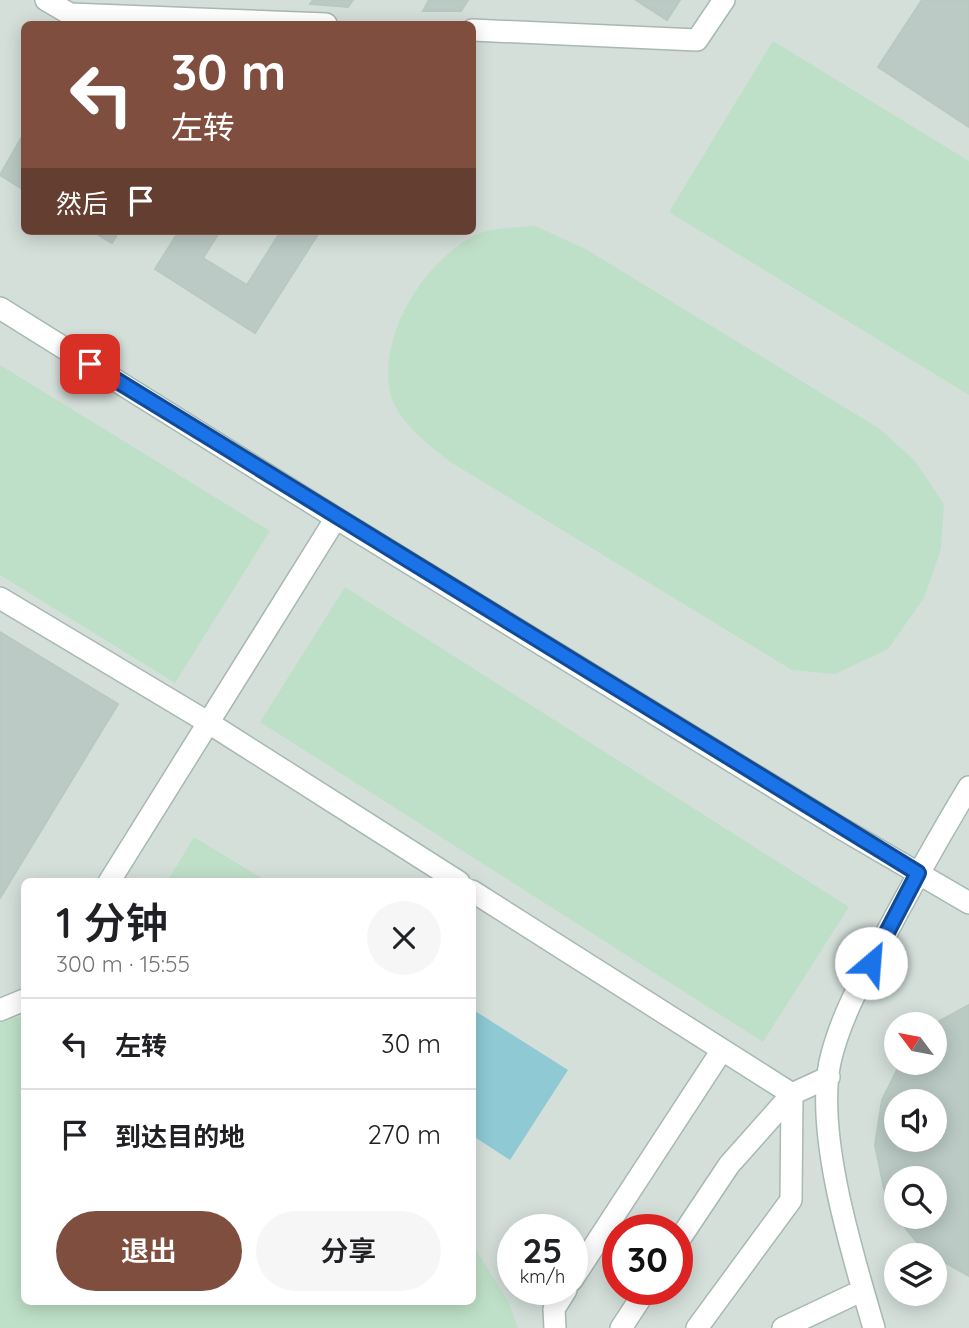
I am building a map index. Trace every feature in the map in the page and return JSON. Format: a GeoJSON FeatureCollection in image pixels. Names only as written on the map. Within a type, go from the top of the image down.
{"type":"FeatureCollection","features":[{"type":"Feature","properties":{"kind":"street"},"geometry":{"type":"LineString","coordinates":[[46,0],[70,14],[249,21]]}},
{"type":"Feature","properties":{"kind":"street"},"geometry":{"type":"LineString","coordinates":[[476,30],[697,40],[724,0]]}},
{"type":"Feature","properties":{"kind":"street"},"geometry":{"type":"LineString","coordinates":[[0,308],[336,518],[969,903]]}},
{"type":"Feature","properties":{"kind":"street"},"geometry":{"type":"LineString","coordinates":[[112,878],[336,518]]}},
{"type":"Feature","properties":{"kind":"street"},"geometry":{"type":"LineString","coordinates":[[0,598],[209,723],[453,878]]}},
{"type":"Feature","properties":{"kind":"street"},"geometry":{"type":"LineString","coordinates":[[874,1328],[850,1244],[827,1128],[830,1063],[848,1008],[918,873],[969,787]]}},
{"type":"Feature","properties":{"kind":"street"},"geometry":{"type":"LineString","coordinates":[[476,894],[792,1094]]}},
{"type":"Feature","properties":{"kind":"street"},"geometry":{"type":"LineString","coordinates":[[0,1010],[21,1001]]}},
{"type":"Feature","properties":{"kind":"street"},"geometry":{"type":"LineString","coordinates":[[588,1255],[722,1050]]}},
{"type":"Feature","properties":{"kind":"street"},"geometry":{"type":"LineString","coordinates":[[693,1219],[729,1165],[792,1094],[829,1077]]}},
{"type":"Feature","properties":{"kind":"street"},"geometry":{"type":"LineString","coordinates":[[697,1328],[791,1200],[792,1094]]}},
{"type":"Feature","properties":{"kind":"street"},"geometry":{"type":"LineString","coordinates":[[783,1328],[863,1290]]}},
{"type":"Feature","properties":{"kind":"street"},"geometry":{"type":"LineString","coordinates":[[555,1328],[554,1309],[557,1305]]}},
{"type":"Feature","properties":{"kind":"street"},"geometry":{"type":"LineString","coordinates":[[621,1328],[636,1305]]}},
{"type":"Feature","properties":{"kind":"shaded area"},"geometry":{"type":"Polygon","coordinates":[[[0,0],[969,0],[969,1328],[0,1328],[0,0]]]}},
{"type":"Feature","properties":{"kind":"green space"},"geometry":{"type":"Polygon","coordinates":[[[773,41],[969,161],[969,395],[669,212],[773,41]]]}},
{"type":"Feature","properties":{"kind":"green space"},"geometry":{"type":"Polygon","coordinates":[[[535,226],[584,248],[880,429],[915,461],[944,504],[941,549],[924,598],[888,649],[835,674],[792,670],[452,463],[408,425],[391,396],[388,373],[398,326],[422,281],[457,247],[482,232],[535,226]]]}},
{"type":"Feature","properties":{"kind":"green space"},"geometry":{"type":"Polygon","coordinates":[[[0,365],[270,531],[175,683],[0,575],[0,365]]]}},
{"type":"Feature","properties":{"kind":"green space"},"geometry":{"type":"Polygon","coordinates":[[[345,587],[849,907],[763,1042],[260,722],[345,587]]]}},
{"type":"Feature","properties":{"kind":"green space"},"geometry":{"type":"Polygon","coordinates":[[[194,837],[261,878],[169,878],[194,837]]]}},
{"type":"Feature","properties":{"kind":"green space"},"geometry":{"type":"Polygon","coordinates":[[[21,1016],[21,1305],[476,1305],[476,1250],[497,1284],[497,1305],[510,1305],[518,1328],[0,1328],[0,1020],[21,1016]]]}},
{"type":"Feature","properties":{"kind":"water"},"geometry":{"type":"Polygon","coordinates":[[[476,1012],[568,1070],[510,1160],[476,1138],[476,1012]]]}},
{"type":"Feature","properties":{"kind":"building"},"geometry":{"type":"Polygon","coordinates":[[[313,0],[353,0],[348,7],[310,4],[313,0]]]}},
{"type":"Feature","properties":{"kind":"building"},"geometry":{"type":"Polygon","coordinates":[[[429,0],[468,0],[461,11],[423,11],[429,0]]]}},
{"type":"Feature","properties":{"kind":"building"},"geometry":{"type":"Polygon","coordinates":[[[636,0],[680,0],[667,20],[636,0]]]}},
{"type":"Feature","properties":{"kind":"building"},"geometry":{"type":"Polygon","coordinates":[[[922,0],[969,0],[969,127],[878,67],[922,0]]]}},
{"type":"Feature","properties":{"kind":"building"},"geometry":{"type":"Polygon","coordinates":[[[21,138],[21,188],[0,175],[21,138]]]}},
{"type":"Feature","properties":{"kind":"building"},"geometry":{"type":"Polygon","coordinates":[[[99,235],[117,235],[112,243],[99,235]]]}},
{"type":"Feature","properties":{"kind":"building"},"geometry":{"type":"Polygon","coordinates":[[[176,235],[217,235],[203,258],[247,285],[278,235],[317,235],[255,333],[155,269],[176,235]]]}},
{"type":"Feature","properties":{"kind":"building"},"geometry":{"type":"Polygon","coordinates":[[[0,632],[118,704],[0,898],[0,632]]]}},
{"type":"Feature","properties":{"kind":"building"},"geometry":{"type":"Polygon","coordinates":[[[969,1005],[969,1276],[947,1264],[947,1243],[917,1243],[906,1229],[947,1229],[947,1166],[884,1166],[884,1189],[875,1145],[884,1096],[884,1152],[947,1152],[947,1089],[888,1089],[894,1075],[947,1075],[947,1017],[969,1005]]]}},
{"type":"Feature","properties":{"kind":"route"},"geometry":{"type":"LineString","coordinates":[[90,364],[359,532],[918,873],[871,963]]}}]}
